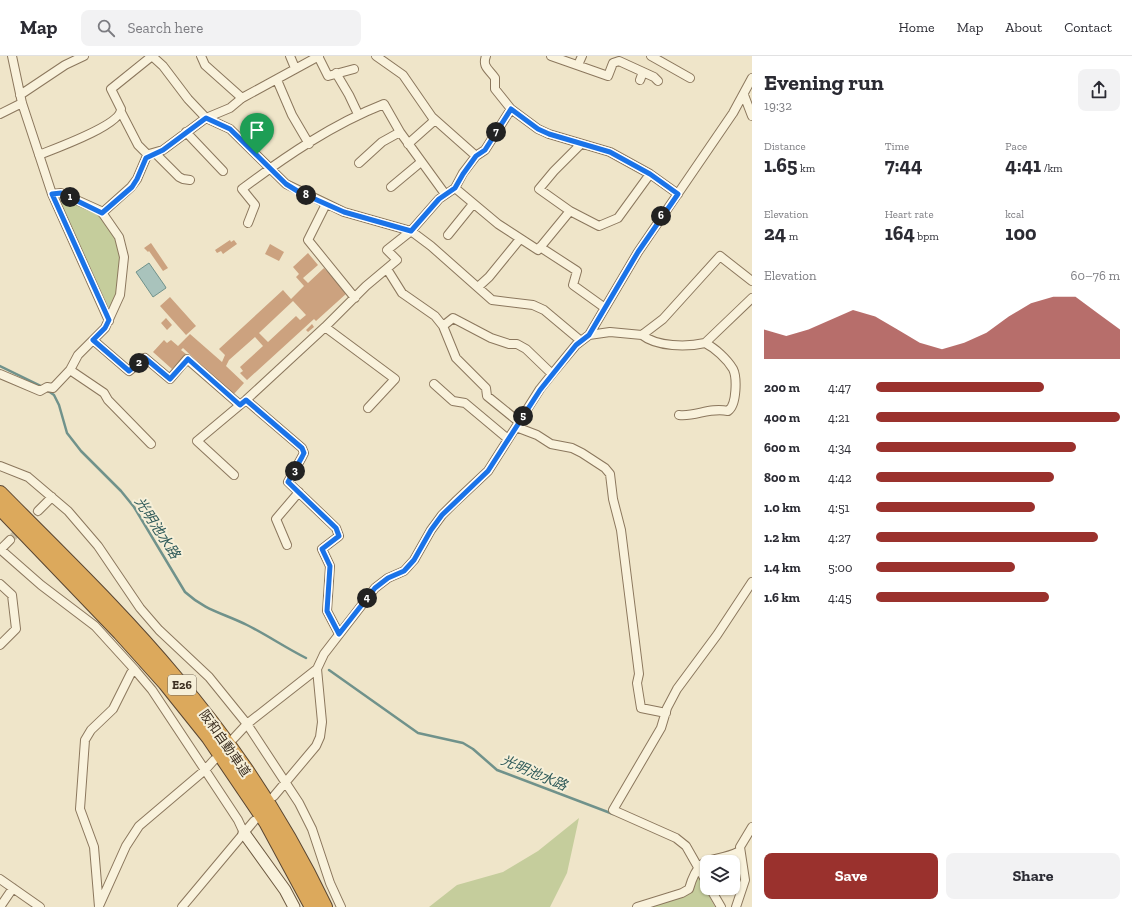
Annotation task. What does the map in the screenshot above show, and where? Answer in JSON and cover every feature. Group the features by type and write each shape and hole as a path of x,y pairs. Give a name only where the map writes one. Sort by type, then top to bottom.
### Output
{"highway":[{"name":"阪和自動車道","path":"0,493 129,626 175,676 220,732 276,817 325,907"},
{"name":"阪和自動車道","path":"0,508 120,633 165,683 209,738 266,822 312,907"}],"street":[{"path":"12,56 21,99 52,194 109,320"},
{"path":"0,114 65,65 84,56"},
{"path":"190,180 179,177 152,154 138,145 111,89 152,56 163,66 188,99 206,118 230,129 286,184 344,212 411,231 431,246 492,300 525,303 544,310 581,341"},
{"path":"201,56 205,65 242,98"},
{"path":"290,56 295,68"},
{"path":"102,213 132,187 152,154 163,150 206,118 230,108 242,98 319,56 328,76 354,69"},
{"path":"376,56 403,75 435,120 476,156"},
{"path":"486,56 484,62 486,68 495,78 495,90 511,109 538,129 581,144 610,152 650,174 678,194"},
{"path":"551,56 578,65 606,80 614,63 619,61 642,76 654,77 658,81"},
{"path":"578,65 582,56"},
{"path":"651,56 671,72 690,78"},
{"path":"336,73 350,95 358,114"},
{"path":"234,738 247,724 317,669 324,654 375,588 388,578 404,571 414,560 431,530 442,515 488,471 552,374 581,341 589,335 638,252 744,95 752,78"},
{"path":"277,80 292,115 309,144"},
{"path":"744,95 752,116"},
{"path":"248,222 255,205 242,189 270,168 358,114 384,104 400,132 444,194"},
{"path":"234,475 197,441 243,402 325,327 366,286 397,260 388,250 411,231 444,194 455,188 476,156 485,150 511,109"},
{"path":"39,155 98,130 121,112"},
{"path":"408,144 435,120"},
{"path":"186,132 223,171"},
{"path":"359,163 382,142 400,132"},
{"path":"581,144 554,171 539,189 570,211 599,226 618,218 650,174"},
{"path":"391,187 421,162"},
{"path":"455,188 498,224 538,250 570,211"},
{"path":"0,374 43,389 53,388 70,370 78,355 105,328 120,295 124,250 119,237 102,213 61,193 52,194"},
{"path":"326,204 308,240 355,298"},
{"path":"448,235 473,204"},
{"path":"478,287 489,277 520,239"},
{"path":"540,247 577,271 573,285 605,308"},
{"path":"642,335 664,319 720,256 752,281"},
{"path":"387,269 402,294 435,316 443,326 459,363 486,388 487,396 517,425 551,444 572,448 582,453 605,468 610,474 613,499 621,530 627,592 639,674 638,683 640,708 666,713"},
{"path":"705,343 752,298"},
{"path":"443,326 453,318 491,338 509,344 517,344 526,349 552,374"},
{"path":"325,327 395,379 368,408"},
{"path":"589,335 610,332 642,335 648,339 668,344 705,343 714,348 733,369 735,400 728,410 710,409 687,416 680,415"},
{"path":"93,340 129,371 145,358 170,379 188,359 302,448 304,453 288,482 336,528 339,536 322,549 330,566 327,611 339,634"},
{"path":"70,370 104,393 108,400 151,444"},
{"path":"434,384 453,401 465,403 508,439"},
{"path":"0,466 28,477 68,511 98,546 140,608 159,630 209,677 247,724 286,781 312,829 330,883 341,907"},
{"path":"287,545 276,519 299,492"},
{"path":"38,511 52,497"},
{"path":"10,540 0,549 41,585 95,626 152,690 238,820 244,833 285,890 294,907"},
{"path":"700,871 686,846 676,838 613,810 658,734 677,689 717,635 752,582"},
{"path":"0,584 12,595 16,629 0,645"},
{"path":"274,796 316,746 320,737 322,722 317,669"},
{"path":"99,906 94,847 80,809 85,740 91,730 113,708 131,673 135,670"},
{"path":"99,906 126,846 139,826 205,770 214,760"},
{"path":"182,907 254,821"},
{"path":"736,907 745,880 740,847 752,826"},
{"path":"637,907 682,893 689,889 693,875 698,867 711,859 728,858 740,851"},
{"path":"0,879 39,907"},
{"path":"0,907 13,888"},
{"path":"714,895 721,907"}],"green space":[{"path":"64,198 98,214 118,242 121,252 116,293 111,308 108,307 60,201"},
{"path":"579,818 567,873 550,907 429,907 457,885 503,872 538,851"},
{"path":"698,876 700,880 700,895 708,895 715,907 645,907 681,895"}],"water":[{"path":"149,263 166,288 153,297 136,272"}],"building":[{"path":"230,240 231,242 234,240 237,244 223,254 221,251 217,253 215,250"},
{"path":"151,243 168,268 163,271 149,251 148,252 144,248"},
{"path":"270,244 284,252 279,261 265,254"},
{"path":"308,253 318,265 303,278 308,283 324,268 347,293 316,321 314,319 247,380 240,373 243,371 240,367 263,346 255,337 229,360 226,366 244,383 233,395 183,348 181,350 186,354 172,369 153,352 164,340 167,343 171,340 178,346 190,334 222,362 225,355 219,349 283,290 291,299 304,286 296,277 299,274 293,267","holes":["293,301 306,315 300,320 296,316 268,342 259,333"]},
{"path":"170,297 196,326 186,335 160,306"},
{"path":"166,318 172,325 167,330 161,323"},
{"path":"312,324 314,327 308,332 306,330"}],"waterway":[{"name":"光明池水路","path":"0,366 43,387"},
{"name":"光明池水路","path":"47,390 54,395 59,405 67,433 81,451 121,491 134,507 185,592 208,608 247,625 306,658"},
{"name":"光明池水路","path":"329,670 418,733 463,743 473,749 497,770 613,814"}],"tunnel":[{"path":"10,540 38,511"}],"route":[{"path":"511,109 522,119 549,134 610,152 650,174 678,194 664,211 638,252 589,335 576,345 540,390 488,471 442,515 431,530 414,560 404,571 388,578 375,588 339,634 327,611 329,603 330,566 322,549 339,536 336,528 288,482 304,453 302,448 246,400 240,405 188,359 170,379 145,358 129,371 93,340 105,328 109,320 52,194 61,193 101,211 102,213 132,187 149,154 163,150 206,118 230,129 257,154 286,184 299,192 344,212 411,231 444,194 455,188 476,156 485,150 511,109"}]}
